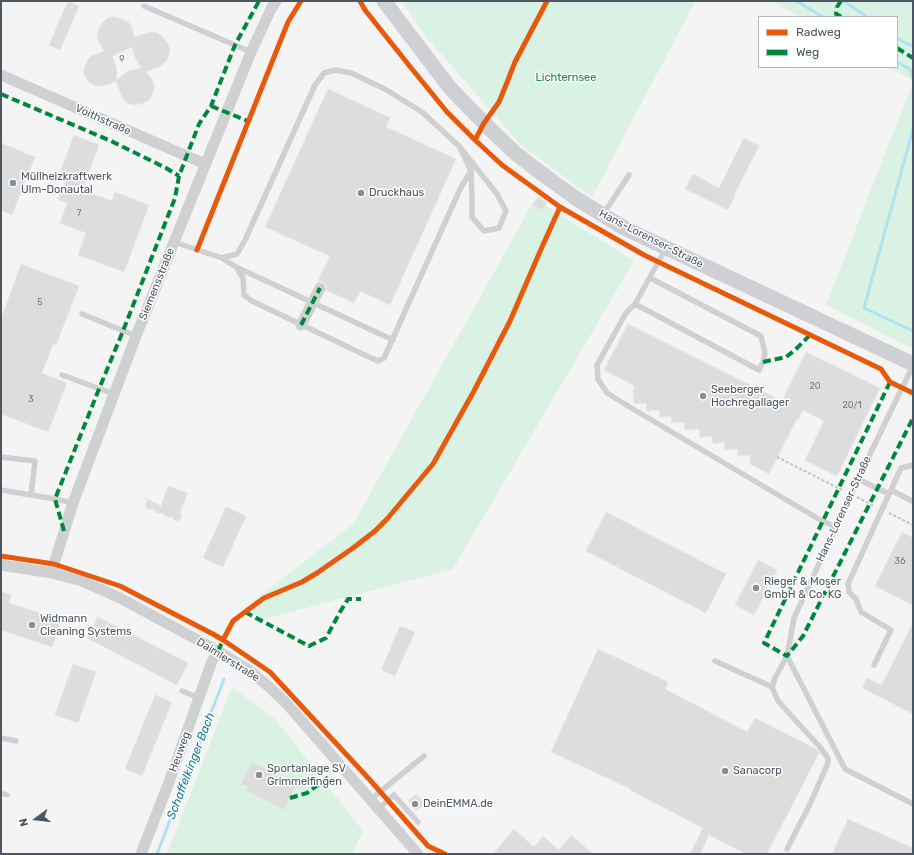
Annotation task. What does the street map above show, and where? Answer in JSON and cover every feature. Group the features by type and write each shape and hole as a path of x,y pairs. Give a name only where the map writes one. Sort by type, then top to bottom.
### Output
{"street":[{"name":"Siemensstraße","path":"52,573 73,503 136,336 251,52 276,1"},
{"name":"Hans-Lorenser-Straße","path":"384,1 450,88 484,123 516,153 577,199 624,228 913,365"},
{"name":"Voithstraße","path":"1,75 205,164"},
{"path":"301,325 320,288"},
{"name":"Daimlerstraße","path":"1,565 52,573 82,581 120,598 218,651 250,671 286,703 418,854"},
{"name":"Heuweg","path":"141,854 169,782 212,661 218,651"}],"lane":[{"path":"144,6 251,52"},
{"path":"222,258 237,254 245,240 315,85 324,73 335,70 351,74 384,89 422,112 459,146 497,194 506,211 499,228 484,232 472,217 471,171 459,146"},
{"path":"236,266 243,278 244,295 252,301 378,361 384,358 393,340 461,187 471,171"},
{"path":"603,215 630,175"},
{"path":"174,242 222,258 393,340"},
{"path":"666,248 635,304 626,312 597,365 598,379 607,393 815,517 836,527"},
{"path":"635,304 759,370 764,362 765,353 761,336 650,278"},
{"path":"82,314 136,336"},
{"name":"Hans-Lorenser-Straße","path":"772,687 775,678 787,656 794,618 858,479 913,365"},
{"path":"62,375 114,394"},
{"path":"1,457 35,461 31,495"},
{"path":"874,665 891,630 861,612 856,599 849,592 848,584 901,468 913,465"},
{"path":"858,479 912,501"},
{"path":"1,490 73,503"},
{"path":"787,656 845,770 913,804"},
{"path":"715,660 772,687 778,701 828,758 828,763 810,804 787,850"},
{"path":"182,691 199,698"},
{"path":"1,738 16,741"},
{"path":"370,800 424,756"},
{"path":"378,809 394,795 418,822"}],"green space":[{"name":"Lichternsee","path":"401,1 700,1 695,2 592,197 521,145 427,38"},
{"path":"772,1 913,1 913,81 891,68 898,68 898,16 798,16"},
{"path":"913,82 913,349 826,305"},
{"path":"535,199 634,261 453,569 264,619 244,608 353,524"},
{"name":"Sportanlage SV Grimmelfingen","path":"232,687 276,720 363,831 352,854 167,854"}],"building":[{"path":"68,1 79,6 60,50 49,45"},
{"path":"116,17 125,20 132,28 134,37 153,32 158,33 168,44 170,49 168,59 160,66 146,72 152,79 154,90 149,100 144,103 134,105 124,100 116,81 104,86 94,85 89,82 84,74 84,69 88,59 104,51 97,37 102,23 106,19","holes":["132,47 141,68 128,71 117,80 116,66 112,56"]},
{"name":"Druckhaus","path":"328,89 390,118 386,127 456,159 390,305 360,291 354,303 326,290 326,284 318,281 330,256 265,227"},
{"path":"74,135 99,145 82,190 112,201 115,192 149,205 124,272 78,255 86,233 60,223 67,203 58,199 67,178 59,175"},
{"path":"744,138 759,146 728,210 685,189 693,174 719,188"},
{"name":"Müllheizkraftwerk Ulm-Donautal","path":"1,143 35,157 12,215 1,210"},
{"path":"538,197 547,203 542,210 533,205"},
{"path":"21,264 79,286 56,345 53,344 42,373 67,383 48,432 1,414 1,319"},
{"name":"Seeberger Hochregallager","path":"628,324 782,401 806,352 880,388 837,476 805,460 824,421 803,410 769,474 750,464 750,455 738,456 737,449 725,450 724,442 713,444 712,436 700,437 699,429 685,430 684,422 672,423 671,416 660,417 659,410 647,411 646,403 634,404 633,391 635,386 604,370"},
{"path":"168,486 188,493 180,513 182,516 178,521 174,520 172,517 166,517 163,513 156,513 153,509 148,509 145,506 148,501 145,498 161,506"},
{"path":"226,507 246,516 223,567 203,558"},
{"path":"606,512 726,574 706,613 586,551"},
{"path":"902,532 913,538 913,605 875,586"},
{"name":"Rieger & Moser GmbH & Co. KG","path":"758,560 777,570 754,615 735,605"},
{"name":"Widmann Cleaning Systems","path":"1,592 11,594 9,603 61,620 52,647 1,630"},
{"path":"98,617 188,663 177,685 87,638"},
{"path":"913,623 913,714 862,688 867,678 882,685"},
{"path":"400,626 415,632 395,676 381,670"},
{"name":"Sanacorp","path":"598,649 668,682 665,689 747,732 755,718 816,749 819,753 767,854 746,854 709,835 700,854 690,854 703,828 630,790 631,789 551,752"},
{"path":"73,664 96,672 78,723 55,715"},
{"path":"155,695 172,702 142,776 125,769"},
{"path":"252,762 296,785 284,810 246,790 248,787 241,784"},
{"path":"416,794 425,804 416,811 408,801"},
{"path":"848,819 913,848 913,854 832,854"},
{"path":"514,829 534,847 543,836 559,850 571,835 593,854 493,854"}],"waterway":[{"path":"796,1 821,16"},
{"path":"844,1 866,16"},
{"path":"898,39 913,46"},
{"path":"898,63 910,69 913,78"},
{"path":"913,129 864,308 913,331"},
{"name":"Schaffelkinger Bach","path":"157,854 224,679"}],"marked path":[{"path":"64,531 55,499 175,198 179,176 199,124 211,106 235,45 259,1"},
{"path":"840,16 836,14 837,7 841,1"},
{"path":"898,49 913,58"},
{"path":"1,94 111,141 179,176"},
{"path":"211,106 248,121"},
{"path":"301,325 320,288"},
{"path":"763,362 786,357 810,335"},
{"path":"890,382 764,643 787,656 803,636 913,418"},
{"path":"245,612 309,646 326,638 348,599 361,599"},
{"path":"218,651 224,638"},
{"path":"290,798 307,793 331,775"}],"cycle path":[{"path":"197,250 288,22 301,1"},
{"path":"360,1 365,10 447,112 475,140"},
{"path":"547,1 515,62 499,102 484,123 475,140 502,165 560,207 644,255 881,369 890,382 913,393"},
{"path":"223,640 233,621 264,598 302,582 317,573 375,531 387,519 433,464 474,391 510,321 560,207"},
{"path":"1,556 54,564 120,586 223,640 270,672 370,780 428,846 445,854"}],"place":[{"name":"Müllheizkraftwerk Ulm-Donautal","path":"13,183"},
{"name":"Druckhaus","path":"361,193"},
{"name":"Seeberger Hochregallager","path":"703,396"},
{"name":"Rieger & Moser GmbH & Co. KG","path":"756,588"},
{"name":"Widmann Cleaning Systems","path":"32,625"},
{"name":"Sanacorp","path":"725,771"},
{"name":"Sportanlage SV Grimmelfingen","path":"259,775"},
{"name":"DeinEMMA.de","path":"415,804"}]}
